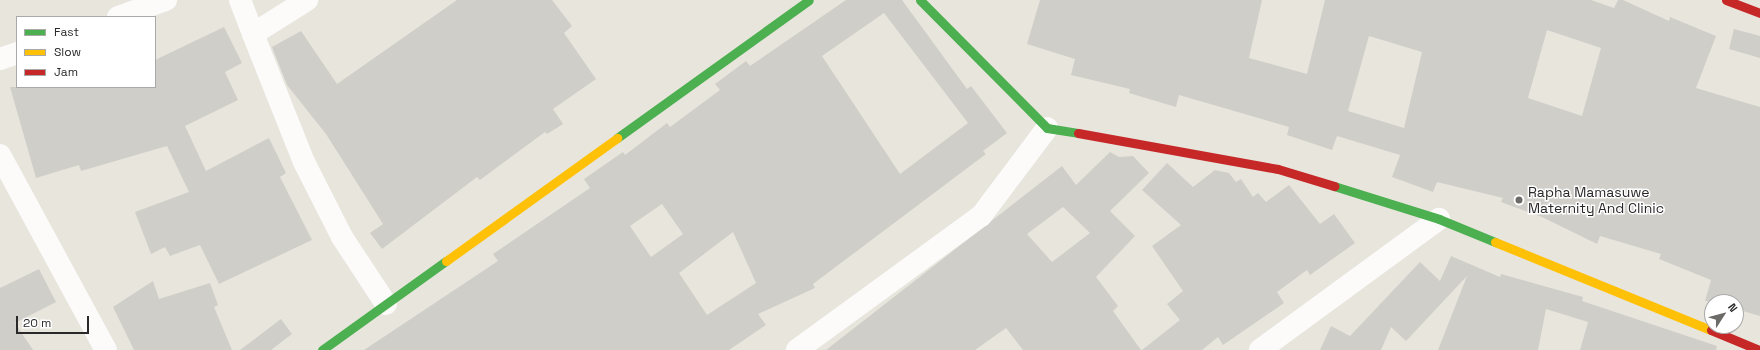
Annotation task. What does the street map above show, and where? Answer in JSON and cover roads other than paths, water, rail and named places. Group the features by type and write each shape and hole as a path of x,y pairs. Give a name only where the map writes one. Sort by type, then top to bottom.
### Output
{"street":[{"path":"121,16 166,0"},
{"path":"240,0 304,162 342,236 386,304"},
{"path":"253,34 307,0"},
{"path":"920,0 1047,128 1278,169 1439,219 1760,350"},
{"path":"1726,0 1760,13"},
{"path":"322,350 807,1"},
{"path":"0,59 16,53"},
{"path":"797,350 981,216 1047,128"},
{"path":"0,156 106,350"},
{"path":"1260,350 1439,219"}],"place":[{"name":"Rapha Mamasuwe Maternity And Clinic","path":"1519,200"}]}
